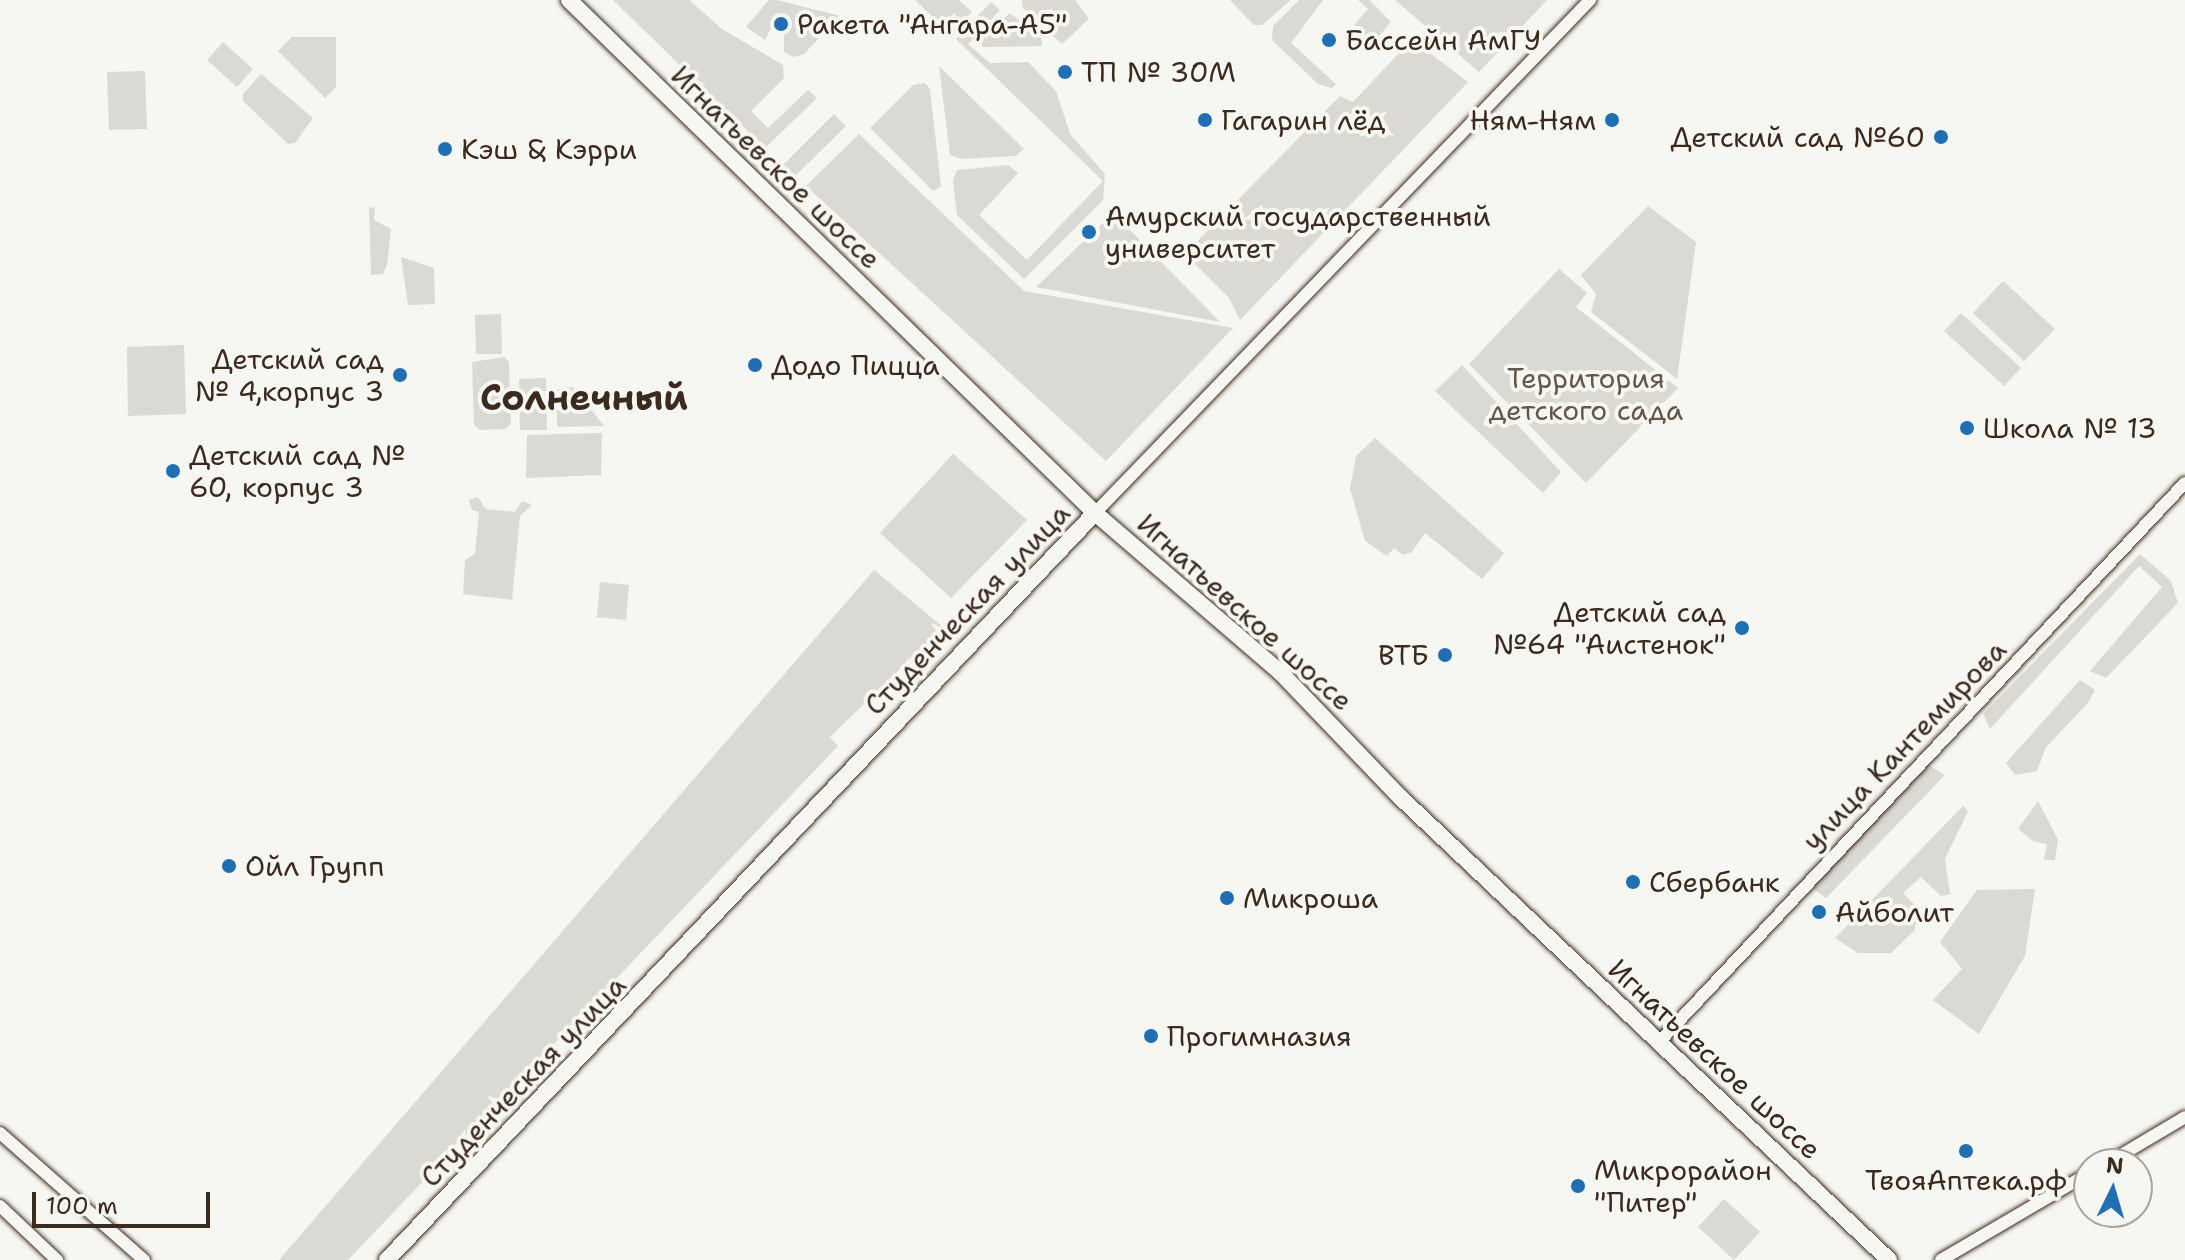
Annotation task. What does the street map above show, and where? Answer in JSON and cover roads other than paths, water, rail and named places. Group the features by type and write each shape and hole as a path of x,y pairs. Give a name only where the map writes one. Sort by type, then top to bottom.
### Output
{"main road":[{"name":"Игнатьевское шоссе","path":"569,0 1095,513 1281,673 1401,798 1889,1260"},
{"name":"Студенческая улица","path":"387,1260 1095,513"}],"street":[{"name":"Студенческая улица","path":"1095,513 1590,0"},
{"name":"улица Кантемирова","path":"1660,1041 2185,483"},
{"path":"2133,1148 2185,1117"},
{"path":"0,1133 144,1260"},
{"path":"1941,1260 2073,1182"},
{"path":"0,1206 57,1260"}],"place":[{"name":"Ракета \"Ангара-А5\"","path":"781,24"},
{"name":"Бассейн АмГУ","path":"1329,40"},
{"name":"ТП № 30М","path":"1065,72"},
{"name":"Гагарин лёд","path":"1205,120"},
{"name":"Ням-Ням","path":"1612,120"},
{"name":"Детский сад №60","path":"1941,137"},
{"name":"Кэш & Кэрри","path":"445,149"},
{"name":"Амурский государственный университет","path":"1089,232"},
{"name":"Додо Пицца","path":"755,365"},
{"name":"Детский сад № 4,корпус 3","path":"400,375"},
{"name":"Школа № 13","path":"1967,428"},
{"name":"Детский сад № 60, корпус 3","path":"173,471"},
{"name":"Детский сад №64 \"Аистенок\"","path":"1742,628"},
{"name":"ВТБ","path":"1445,655"},
{"name":"Ойл Групп","path":"229,866"},
{"name":"Сбербанк","path":"1633,882"},
{"name":"Микроша","path":"1227,898"},
{"name":"Айболит","path":"1819,912"},
{"name":"Прогимназия","path":"1151,1036"},
{"name":"ТвояАптека.рф","path":"1966,1151"},
{"name":"Микрорайон \"Питер\"","path":"1578,1186"}],"district":[{"name":"Солнечный","path":"584,398"}],"park label":[{"name":"Территория детского сада","path":"1586,394"}]}
